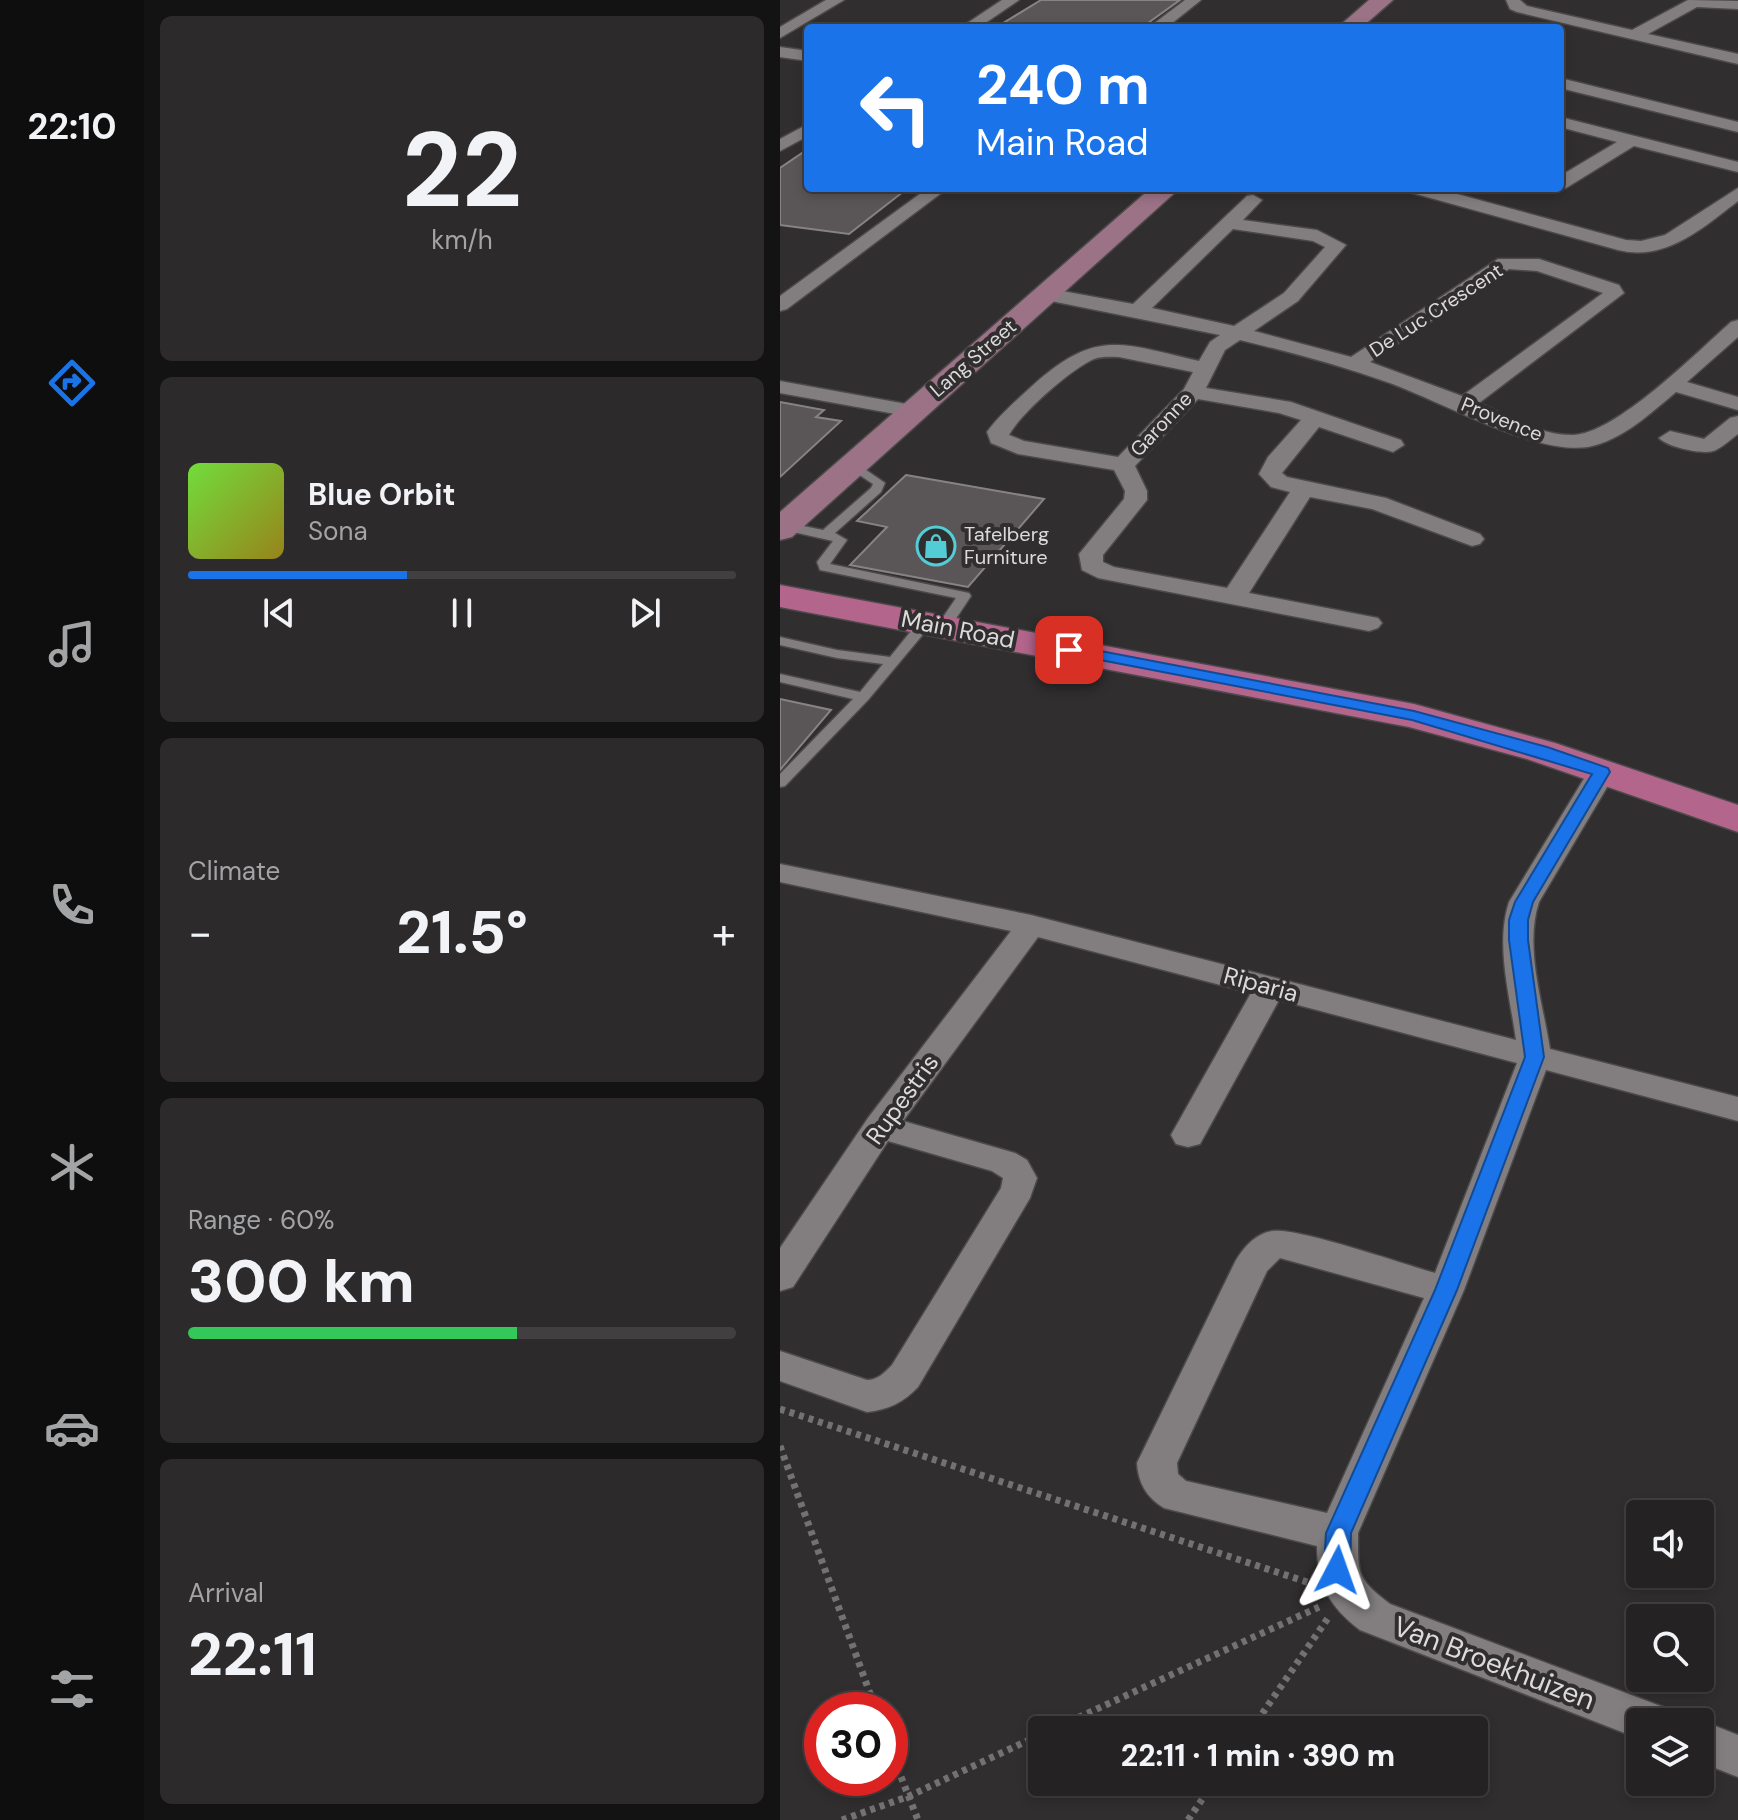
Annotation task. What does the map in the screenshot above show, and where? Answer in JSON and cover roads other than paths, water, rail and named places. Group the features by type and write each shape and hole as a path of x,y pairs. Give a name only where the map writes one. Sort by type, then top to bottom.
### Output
{"main road":[{"name":"Main Road","path":"780,596 1414,716 1541,751 1738,819"}],"street":[{"path":"780,33 837,0"},
{"path":"974,24 1012,0"},
{"path":"1161,24 1194,0"},
{"path":"1353,24 1382,0"},
{"path":"1513,0 1515,6 1522,9 1738,59"},
{"path":"1634,35 1695,2 1738,5"},
{"path":"793,6 818,11"},
{"path":"780,52 804,55"},
{"path":"1564,84 1738,127"},
{"path":"1564,123 1738,167"},
{"path":"780,146 804,131"},
{"path":"1564,182 1632,140"},
{"path":"780,305 934,192"},
{"name":"Lang Street","path":"782,528 1162,192"},
{"path":"1430,192 1625,246 1656,247 1665,244 1738,193"},
{"path":"1511,214 1543,195"},
{"path":"1138,310 1253,200"},
{"name":"Garonne","path":"1229,223 1327,238 1337,245 1291,297 1217,346 1193,392 1123,465 1136,491 1135,500 1091,554 1091,565 1107,573 1369,623"},
{"name":"De Luc Crescent","path":"1354,364 1505,263 1539,265 1597,281 1612,289 1614,293 1610,297 1464,404"},
{"path":"1046,294 1236,332"},
{"name":"Provence","path":"1236,332 1354,364 1464,404 1538,436 1580,441 1616,429 1738,326"},
{"path":"1123,465 1006,444 999,438 998,432 1075,360 1095,351 1119,352 1206,369"},
{"path":"1670,384 1738,404"},
{"path":"780,387 912,411"},
{"path":"1193,392 1283,407 1393,445"},
{"path":"1316,417 1276,462 1270,474 1279,482 1378,503 1472,539"},
{"path":"1670,438 1708,446 1738,423"},
{"path":"1234,596 1304,489"},
{"path":"1446,1290 1285,1244 1271,1245 1253,1262 1157,1463 1157,1477 1164,1489 1178,1496 1338,1533 1446,1290 1535,1057 1518,920 1524,902 1602,772"},
{"name":"Riparia","path":"780,873 1031,925 1738,1109"},
{"name":"Rupestris","path":"780,1277 880,1127 1031,925"},
{"path":"1188,1135 1270,987"},
{"path":"780,1366 867,1396 881,1396 894,1389 905,1376 1018,1189 1020,1178 1015,1169 1003,1162 880,1127"},
{"name":"Van Broekhuizen","path":"1338,1533 1337,1570 1345,1594 1375,1617 1626,1714"},
{"path":"1714,1747 1738,1756"}],"lane":[{"path":"826,534 880,486 853,465"},
{"path":"780,783 863,697 892,661 965,597 825,567 823,562 841,540 826,534 782,528"},
{"path":"780,641 837,654 892,661"},
{"path":"780,678 863,697"}],"place":[{"name":"Tafelberg Furniture","path":"936,546"}]}
